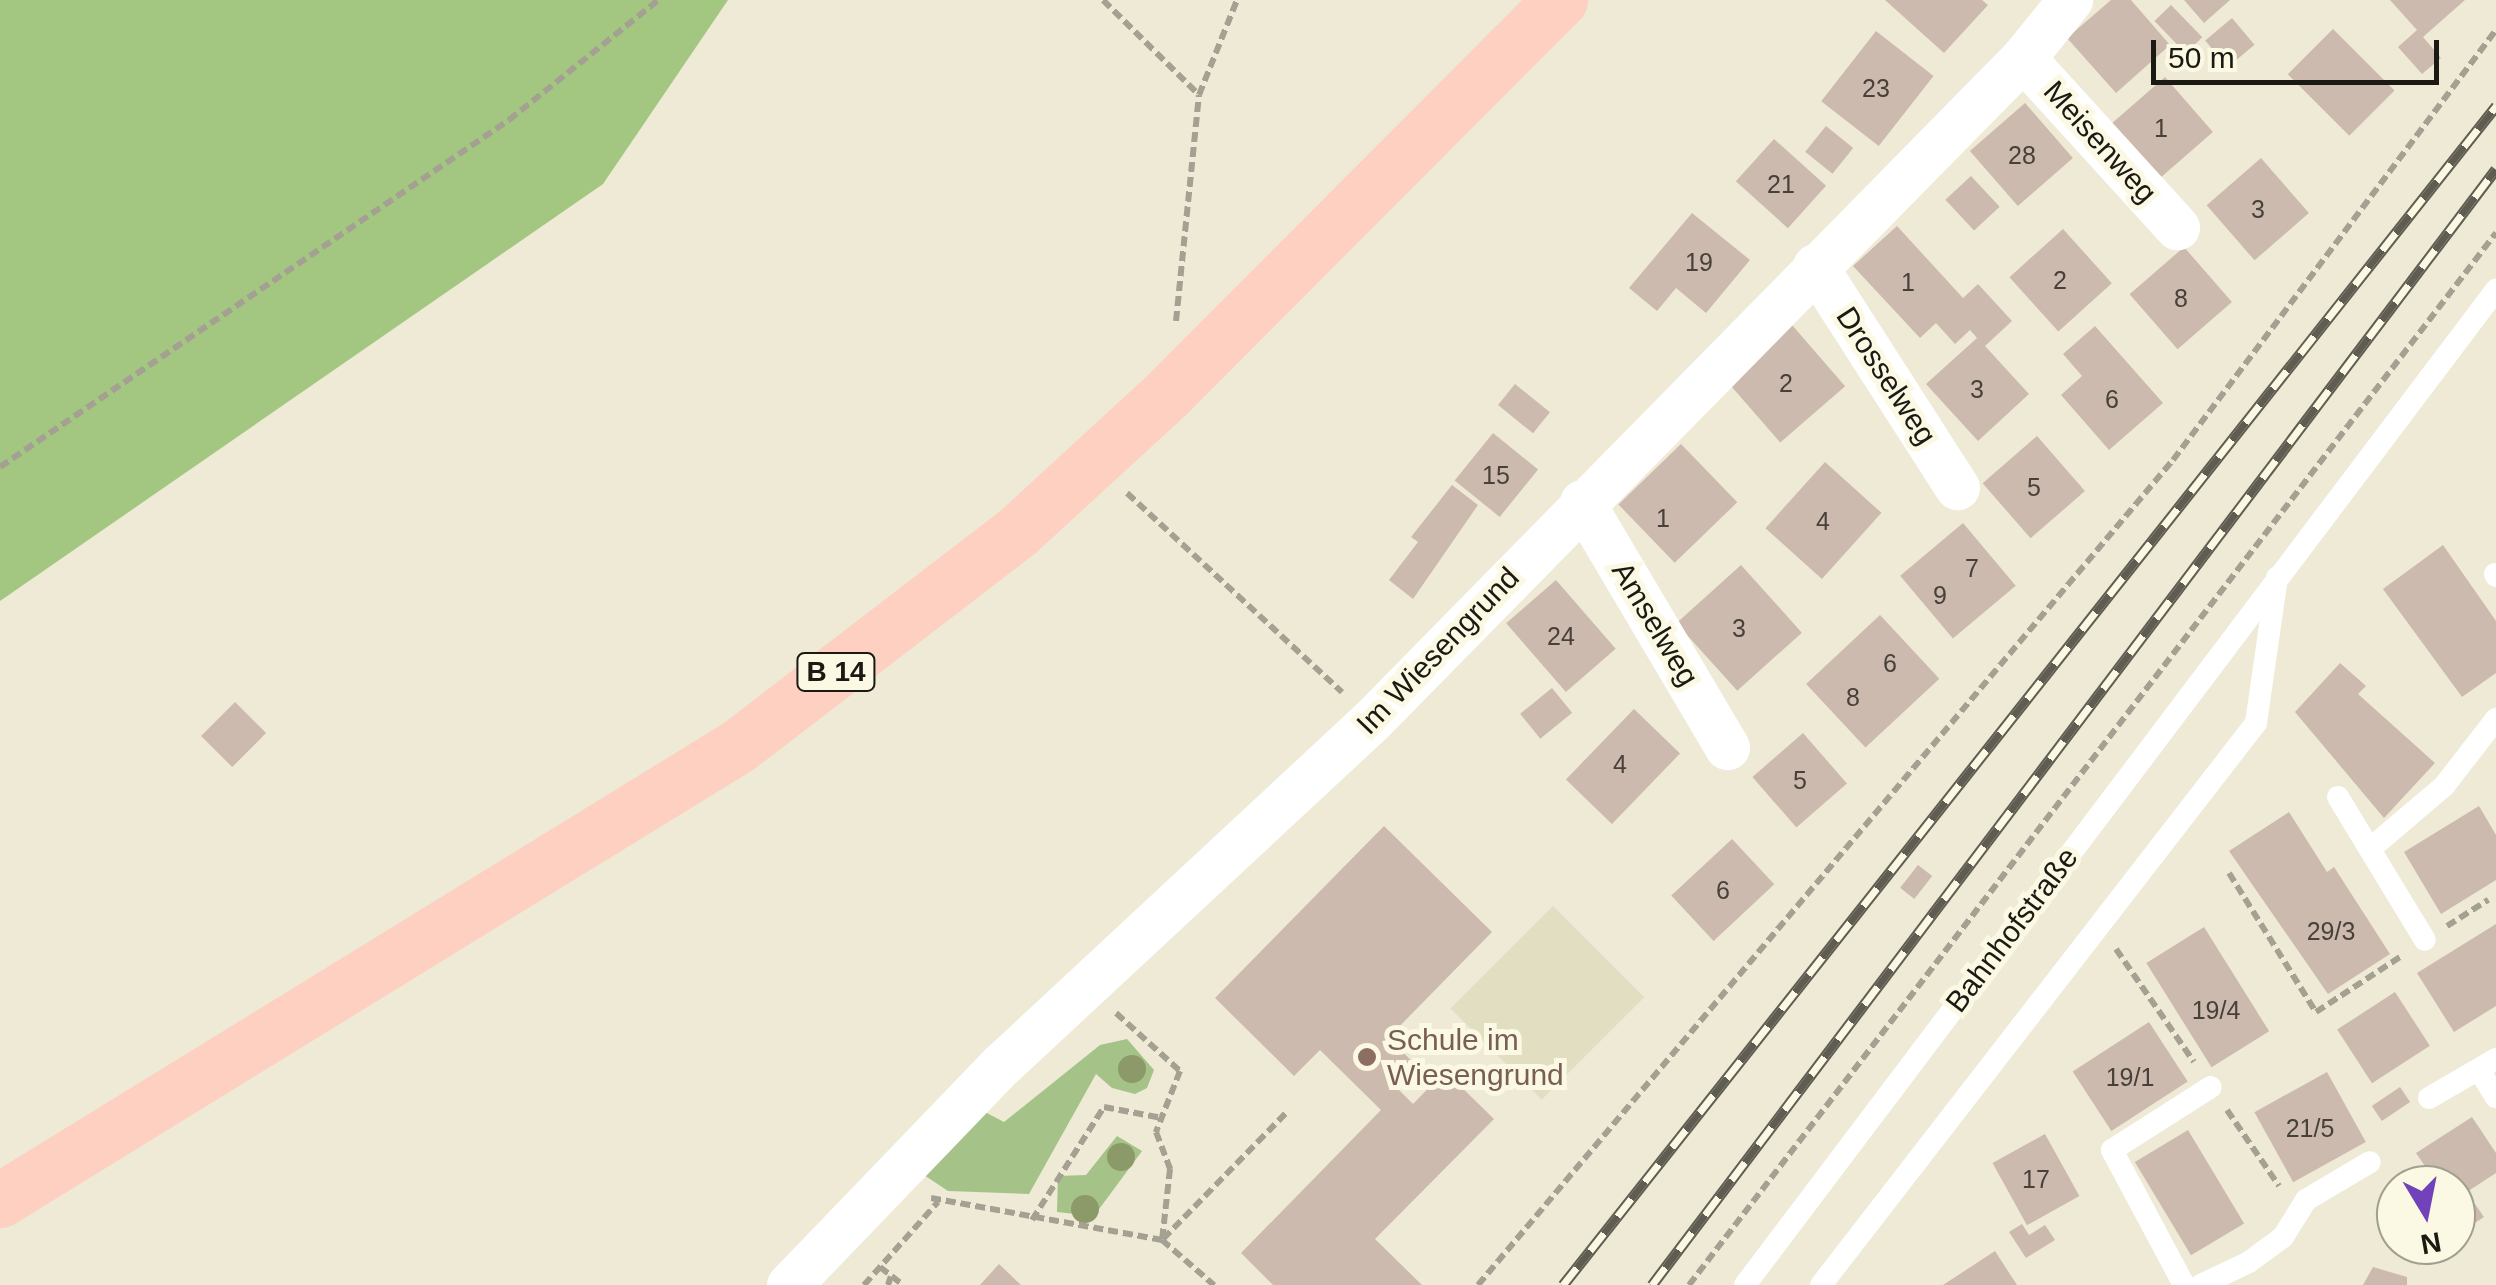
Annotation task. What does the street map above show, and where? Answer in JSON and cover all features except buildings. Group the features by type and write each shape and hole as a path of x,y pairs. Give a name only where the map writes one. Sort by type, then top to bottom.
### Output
{"main road":[{"name":"B 14","path":"0,1200 738,746 1017,532 1168,392 1560,0"}],"street":[{"name":"Im Wiesengrund","path":"789,1285 894,1175 1082,992 1372,720 1582,502 2023,58 2070,0"},
{"name":"Meisenweg","path":"2023,58 2177,227"},
{"name":"Drosselweg","path":"1815,266 1957,487"},
{"name":"Amselweg","path":"1582,502 1728,746"}],"lane":[{"name":"Bahnhofstraße","path":"1745,1285 2496,290"},
{"name":"Bahnhofstraße","path":"1822,1285 2256,722 2278,575"},
{"path":"2371,848 2444,786 2482,728 2496,720"},
{"path":"2338,797 2425,940"},
{"path":"2430,1098 2487,1064 2496,1097"},
{"path":"2184,1285 2112,1150 2211,1087"},
{"path":"2201,1285 2249,1262 2283,1237 2306,1200 2370,1162"}],"path":[{"path":"0,467 509,120 658,0"},
{"path":"1103,0 1199,95"},
{"path":"1168,392 1199,95 1237,0"},
{"path":"1478,1285 2173,460 2496,30"},
{"path":"1688,1285 2496,233"},
{"path":"1123,490 1372,720"},
{"path":"2229,873 2316,1012 2488,900"},
{"path":"1082,992 1135,1025 1180,1071 1156,1132 1170,1169 1162,1240"},
{"path":"1032,1220 1104,1108 1162,1118"},
{"path":"1162,1240 1288,1110"},
{"path":"894,1175 938,1202 1162,1240 1214,1285"},
{"path":"864,1285 938,1202"},
{"path":"880,1266 903,1285"},
{"path":"888,1285 891,1276"}],"shaded area":[{"path":"1553,906 1644,997 1542,1100 1450,1009"}],"green space":[{"path":"0,0 728,0 603,184 0,601"},
{"path":"1127,1039 1154,1070 1147,1088 1135,1094 1112,1088 1096,1074 1029,1194 948,1191 921,1173 981,1110 1004,1122 1100,1045"},
{"path":"1117,1136 1142,1151 1094,1216 1057,1212 1058,1176 1086,1175"}],"railway":[{"path":"1563,1285 2496,106"},
{"path":"1652,1285 2496,169"}],"place":[{"name":"Schule im Wiesengrund","path":"1367,1057"}]}
